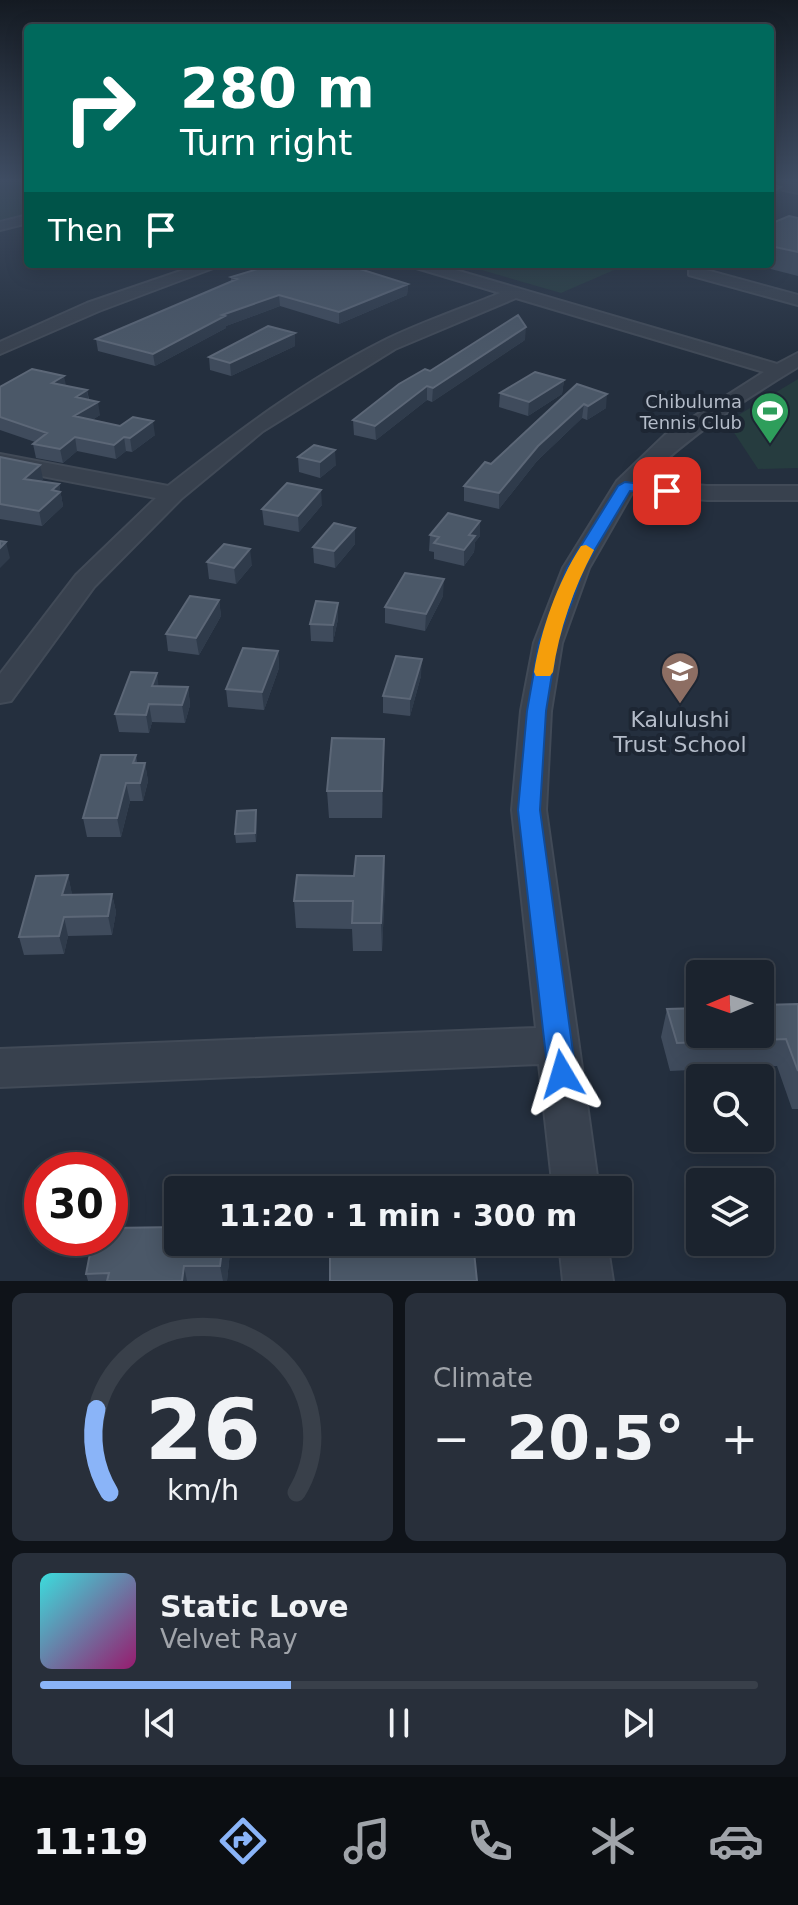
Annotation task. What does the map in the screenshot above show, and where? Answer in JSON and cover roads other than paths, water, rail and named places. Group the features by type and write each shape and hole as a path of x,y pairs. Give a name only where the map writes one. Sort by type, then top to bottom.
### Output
{"street":[{"path":"0,349 93,307 205,268"},
{"path":"432,268 788,365"},
{"path":"695,272 798,300"},
{"path":"0,694 85,581 173,494 256,427 389,345 517,292"},
{"path":"574,1176 529,810 536,711 548,643 576,568 625,486 673,440 722,405 788,365"},
{"path":"0,461 173,494"},
{"path":"625,486 707,493 798,493"},
{"path":"0,1068 558,1045"},
{"path":"585,1256 588,1281"}],"place":[{"name":"Chibuluma Tennis Club","path":"770,445"},
{"name":"Kalulushi Trust School","path":"680,705"}]}
